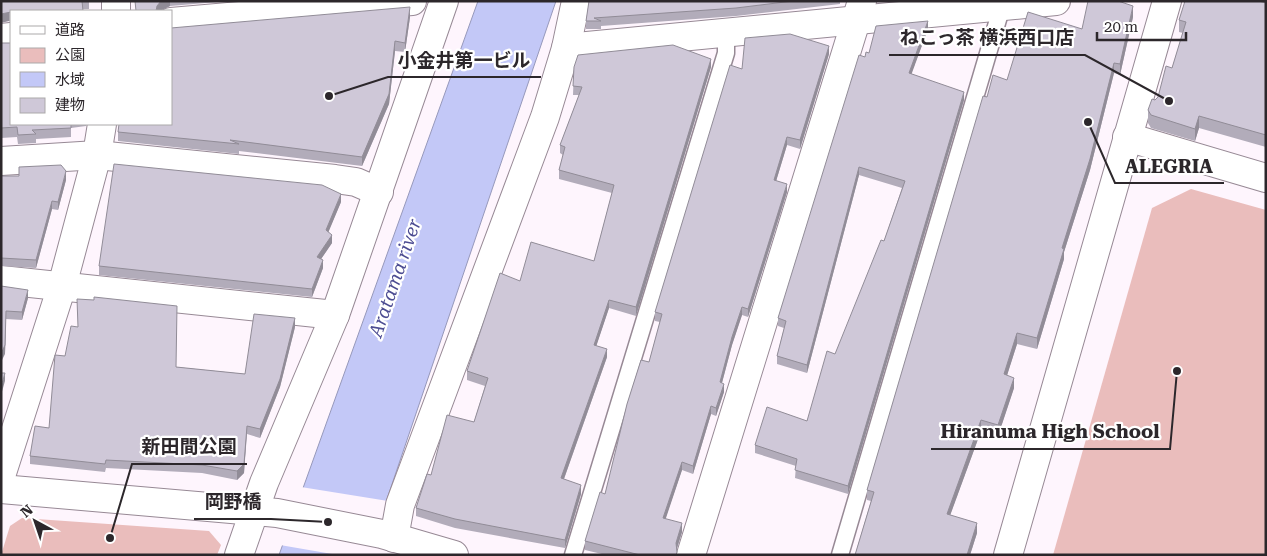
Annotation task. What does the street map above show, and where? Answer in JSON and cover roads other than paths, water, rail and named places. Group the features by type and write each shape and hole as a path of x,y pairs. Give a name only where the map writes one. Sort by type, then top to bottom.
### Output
{"street":[{"path":"172,22 412,1"},
{"path":"388,542 400,505 545,118 566,48 576,1"},
{"path":"566,48 726,32 860,11 1002,6 1056,1"},
{"path":"1008,555 1167,1"},
{"path":"239,555 265,512 379,192 440,2"},
{"path":"691,555 860,11"},
{"path":"1,476 62,286 97,155 102,125"},
{"path":"1127,137 1266,178"},
{"path":"1,161 97,155 356,182 379,192"},
{"path":"1,280 335,315"},
{"path":"1,490 265,512 388,542 454,555"}],"lane":[{"path":"840,555 1002,6"},
{"path":"573,555 726,53 726,32"}],"water":[{"name":"Aratama river","path":"478,1 556,1 368,555 279,555"}],"place":[{"name":"小金井第一ビル","path":"329,96"},
{"name":"ねこっ茶 横浜西口店","path":"1169,101"},
{"name":"ALEGRIA","path":"1088,122"},
{"name":"Hiranuma High School","path":"1177,371"},
{"name":"岡野橋","path":"328,522"},
{"name":"新田間公園","path":"110,538"}]}
